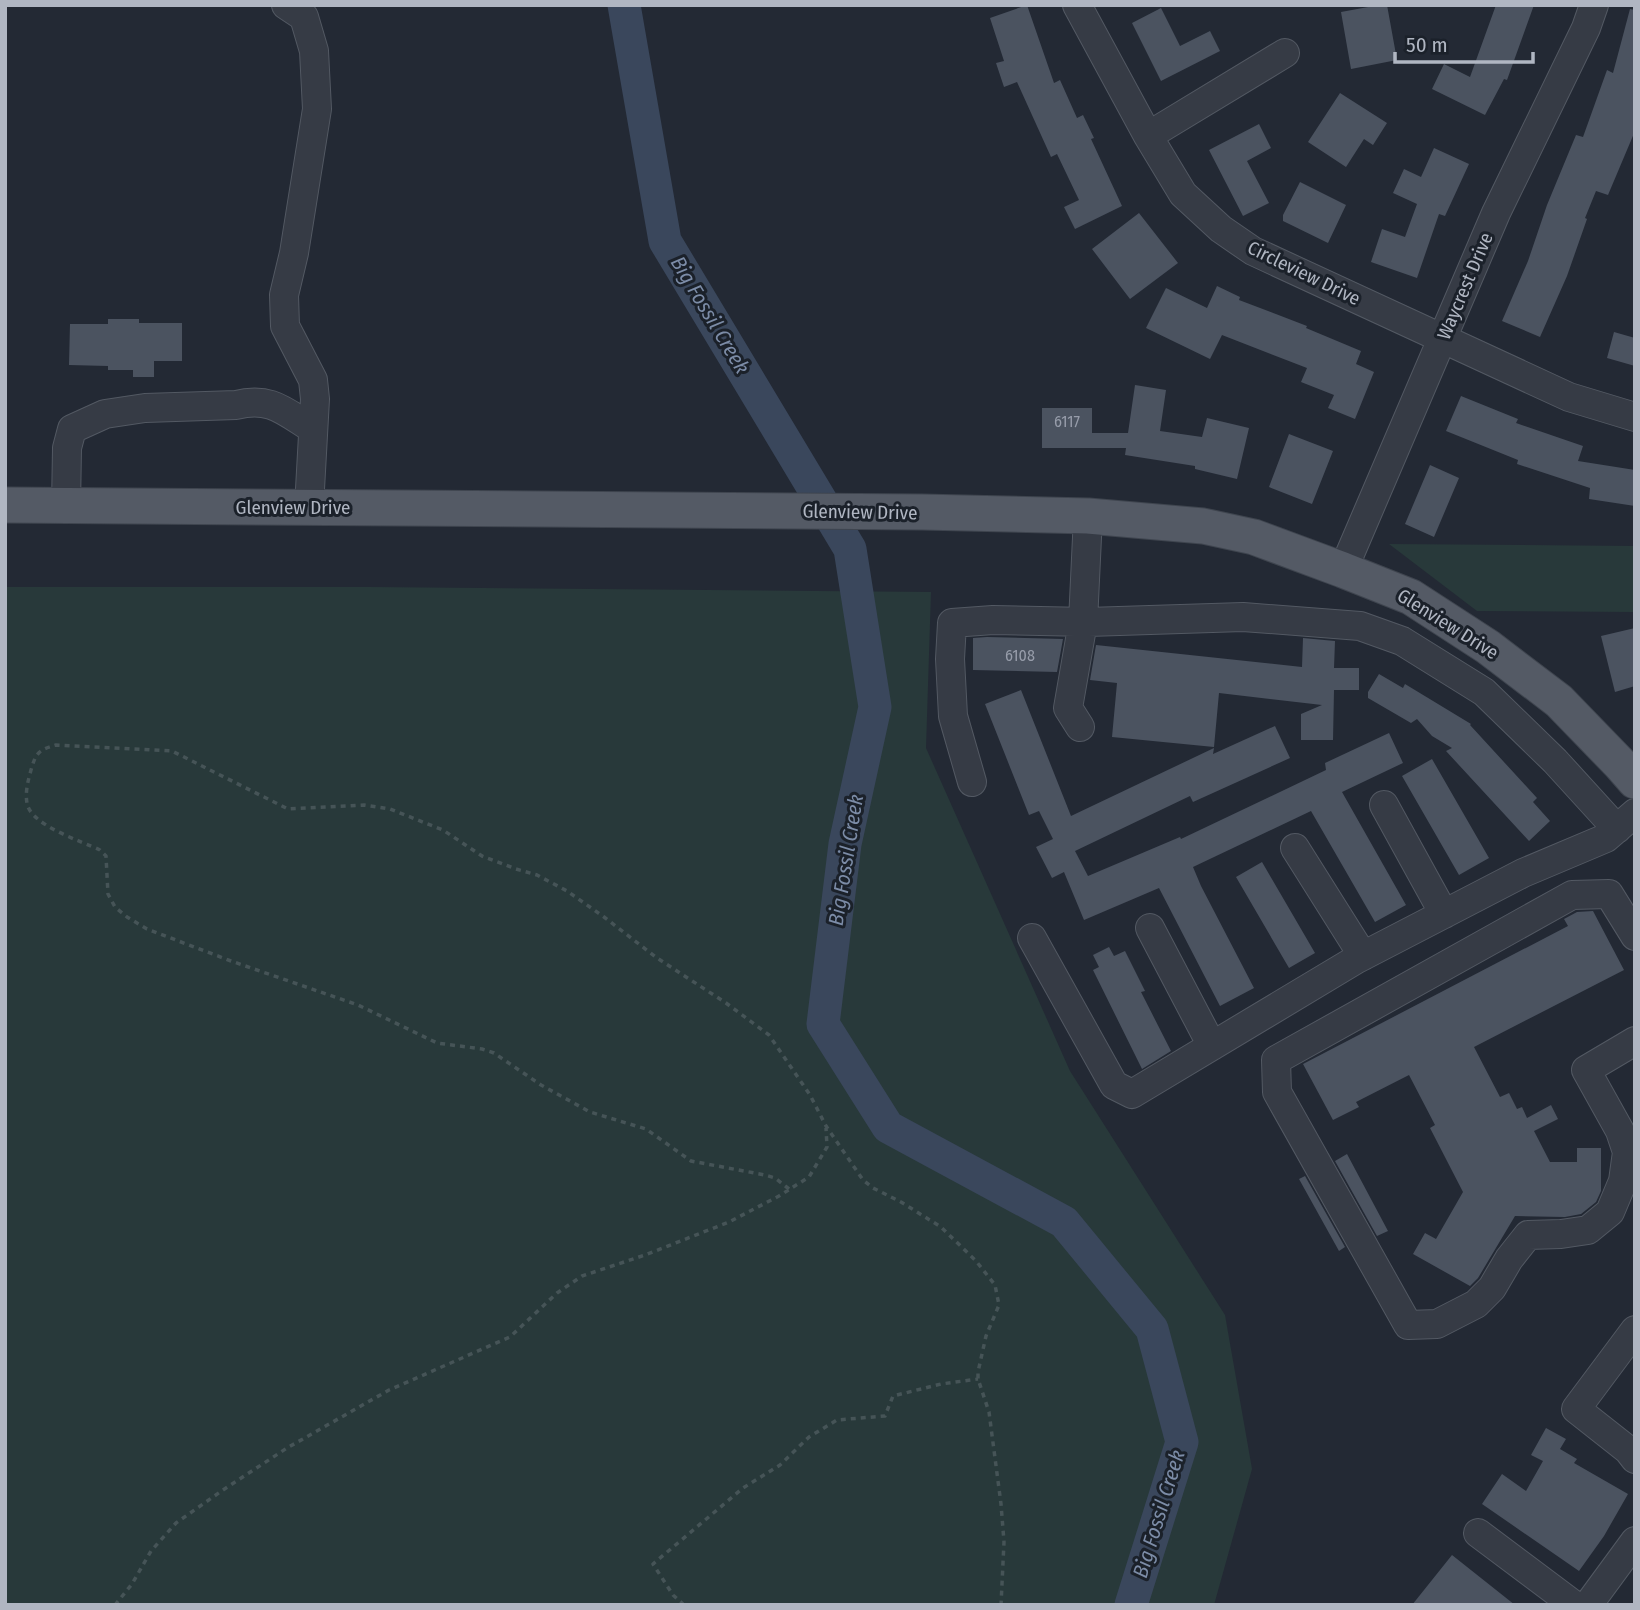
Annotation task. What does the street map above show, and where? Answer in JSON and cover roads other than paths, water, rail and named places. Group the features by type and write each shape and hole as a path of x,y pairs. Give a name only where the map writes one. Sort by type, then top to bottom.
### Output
{"main road":[{"name":"Glenview Drive","path":"5,505 922,512 1088,516 1203,526 1254,537 1410,597 1498,654 1559,701 1630,768"}],"street":[{"path":"286,5 304,16 314,51 317,109 294,253 284,295 285,326 313,380 315,399 309,507"},
{"name":"Circleview Drive","path":"1077,5 1183,194 1221,229 1254,251 1569,397 1635,417"},
{"name":"Waycrest Drive","path":"1343,570 1496,213 1586,28 1594,5"},
{"path":"1149,136 1285,52"},
{"path":"66,506 67,448 72,429 105,414 145,408 236,405 250,401 272,404 313,429"},
{"path":"1080,727 1068,708 1083,622 1088,516"},
{"path":"1374,631 1391,588"},
{"path":"972,782 953,716 950,659 952,622 1083,622 1243,617 1360,626 1402,641 1484,692 1555,761 1626,821 1606,838 1523,873 1363,956 1132,1094 1114,1085 1032,938"},
{"path":"1384,804 1444,914"},
{"path":"1295,848 1363,956"},
{"path":"1635,936 1609,894 1572,895 1276,1059 1277,1092 1408,1325 1437,1324 1476,1304 1492,1288 1509,1259 1528,1235 1588,1230 1610,1212 1623,1181 1627,1152 1620,1131 1586,1070 1635,1041"},
{"path":"1150,928 1212,1046"},
{"path":"1635,1331 1576,1409 1628,1450 1635,1460"},
{"path":"1478,1533 1574,1605"},
{"path":"1588,1605 1635,1541"}],"waterway":[{"name":"Big Fossil Creek","path":"624,5 665,241 850,549 875,707 845,844 823,1024 888,1127 1064,1222 1152,1329 1182,1442 1131,1605"}]}
